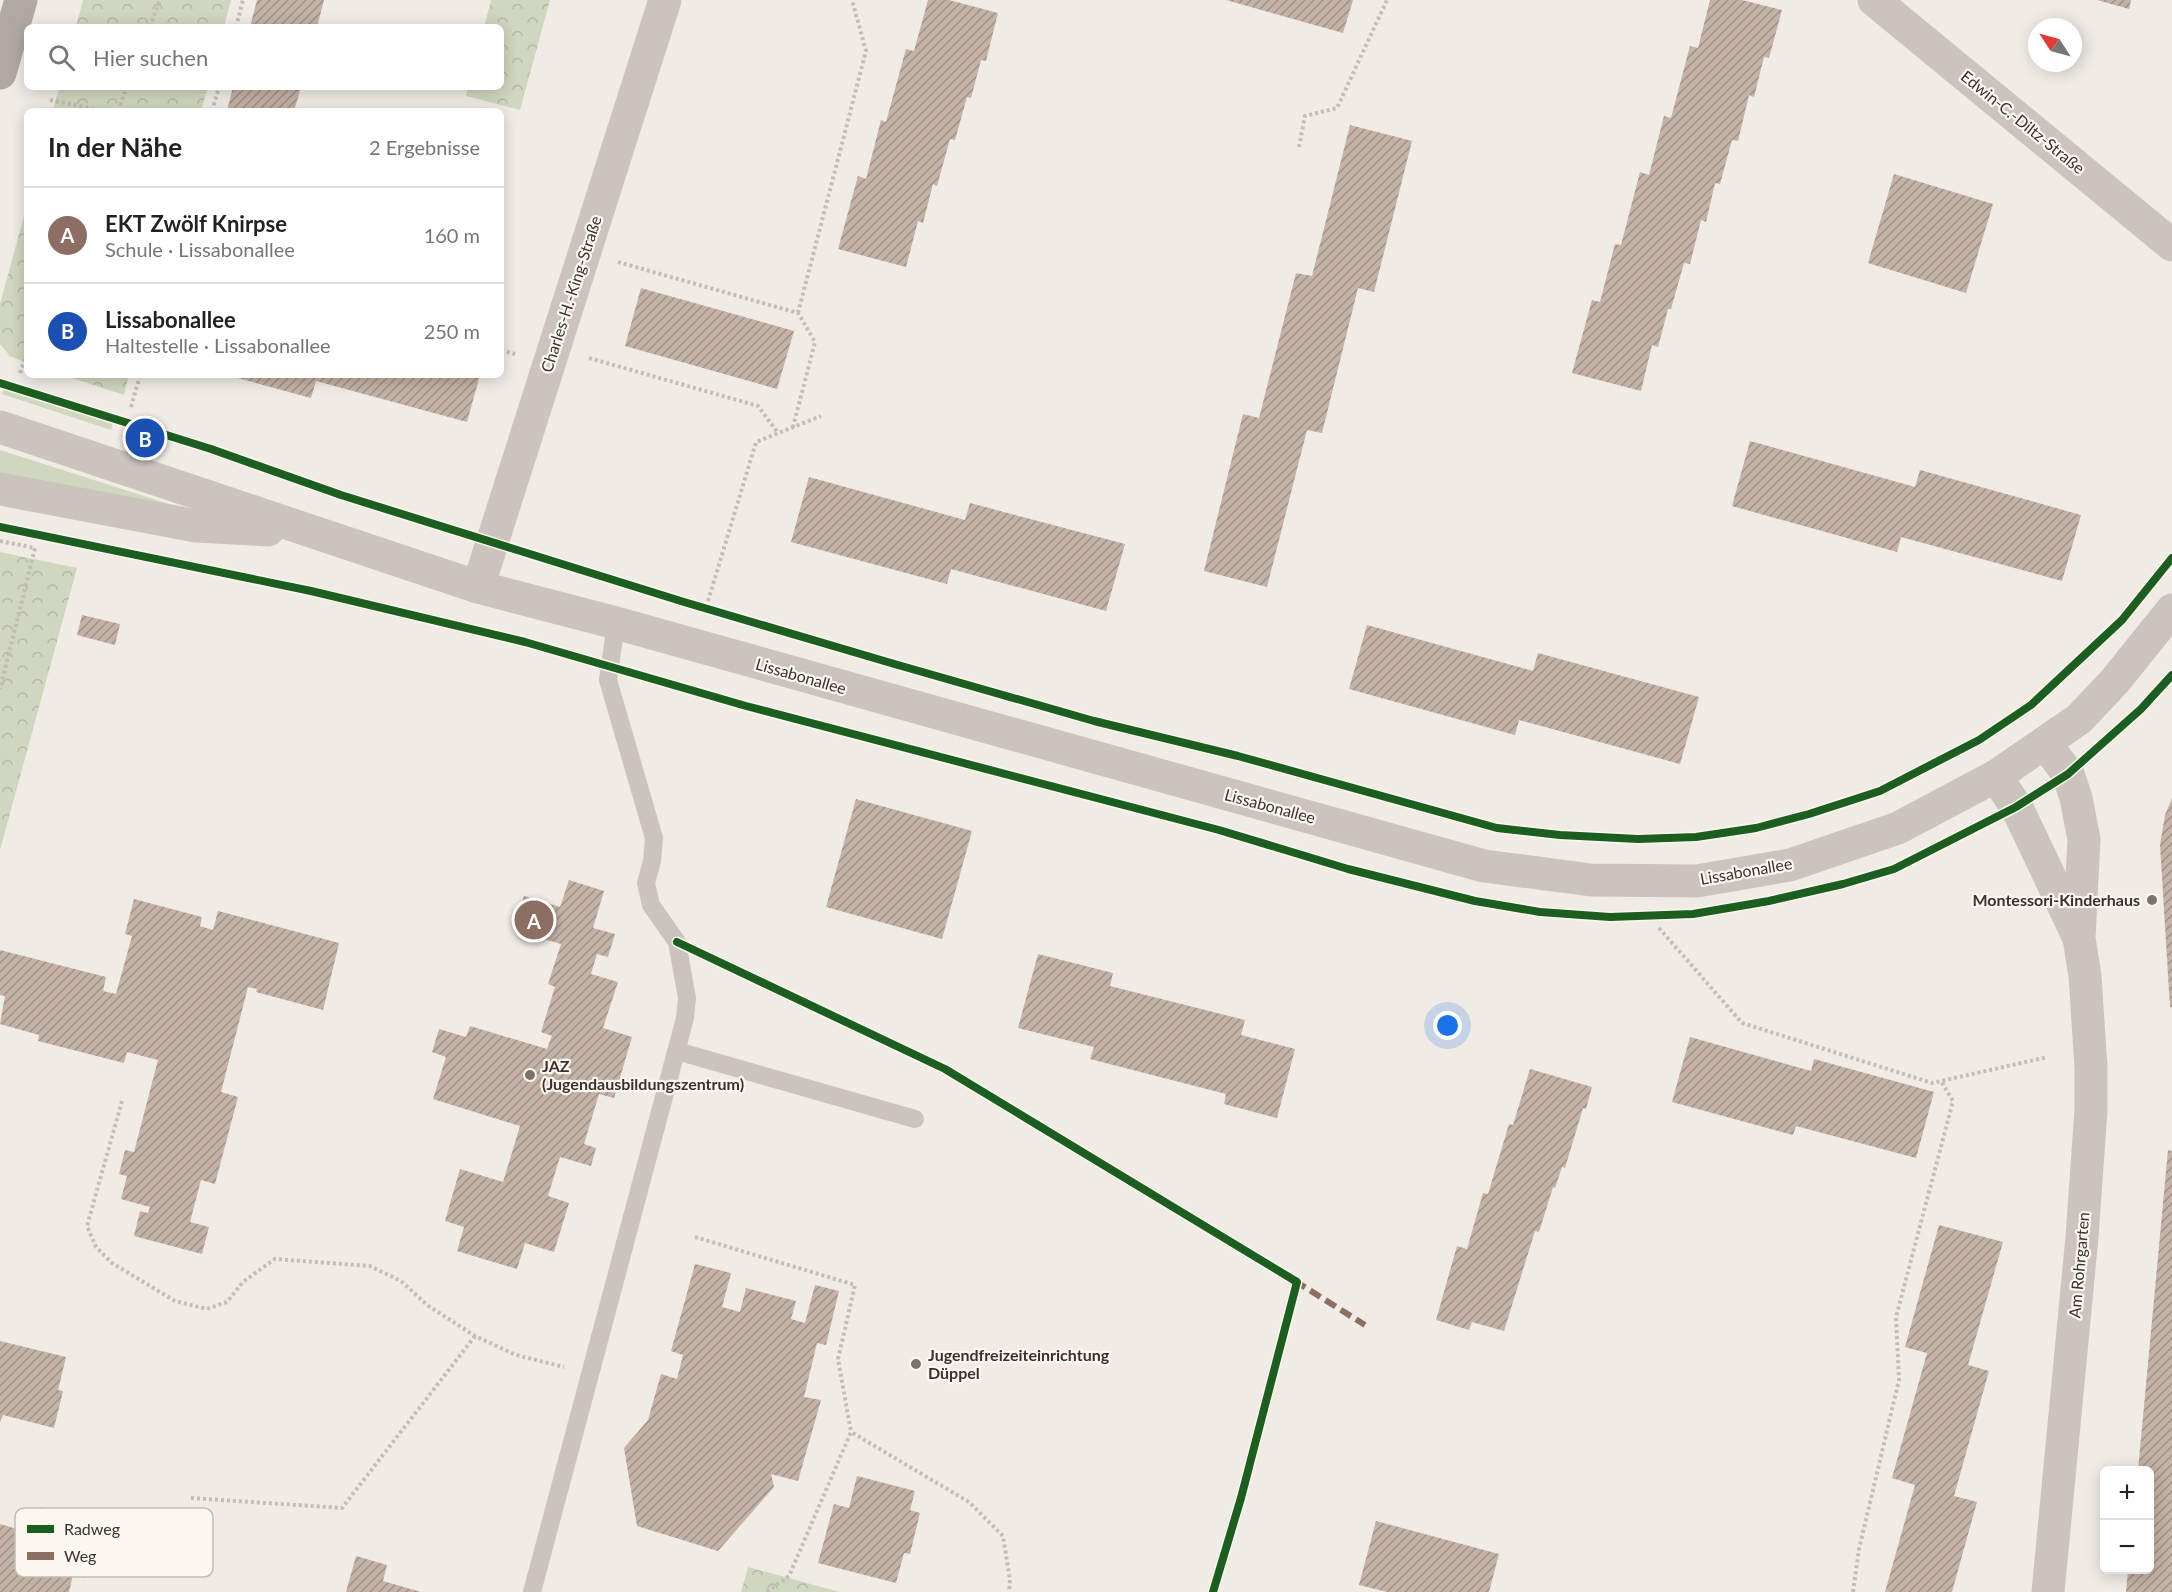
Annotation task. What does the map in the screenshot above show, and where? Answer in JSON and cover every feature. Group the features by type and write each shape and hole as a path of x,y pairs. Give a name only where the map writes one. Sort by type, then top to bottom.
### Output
{"main road":[{"path":"0,73 21,0"}],"street":[{"name":"Charles-H.-King-Straße","path":"478,587 665,0"},
{"name":"Edwin-C.-Diltz-Straße","path":"1874,0 2172,245"},
{"name":"Lissabonallee","path":"0,427 308,532 478,587 616,623 1484,866 1591,880 1696,881 1790,865 1898,828 1996,776 2079,719 2114,682 2172,610"},
{"name":"Lissabonallee","path":"0,489 196,526 308,532"},
{"name":"Am Rohrgarten","path":"2045,743 2068,774 2076,798 2084,839 2079,938 2085,976 2091,1058 2091,1110 2082,1237 2048,1592"},
{"name":"Am Rohrgarten","path":"1996,776 2018,810 2079,938"}],"lane":[{"path":"532,1592 686,1018 687,998 677,942 651,905 646,883 652,861 654,838 608,680 616,623"},
{"path":"677,1051 915,1119"}],"path":[{"path":"151,24 160,0"},
{"path":"237,24 243,0"},
{"path":"798,313 866,51 852,0"},
{"path":"1299,147 1305,116 1337,108 1387,0"},
{"path":"119,108 126,90"},
{"path":"214,108 218,90"},
{"path":"46,99 91,108"},
{"path":"614,261 798,313 815,342 793,427"},
{"path":"583,356 758,406 778,433"},
{"path":"20,373 24,362"},
{"path":"131,408 139,378"},
{"path":"708,601 756,442 820,416"},
{"path":"0,541 35,548 0,689"},
{"path":"1659,928 1742,1023 1932,1083 2048,1057"},
{"path":"1853,1592 1859,1549 1899,1380 1896,1317 1953,1101 1941,1081"},
{"path":"122,1101 87,1226 96,1247 112,1263 175,1301 207,1309 227,1302 243,1282 275,1259 370,1266 401,1281 427,1305 475,1336 516,1355 590,1374"},
{"path":"694,1237 855,1285 838,1359 851,1432 789,1575 767,1592"},
{"path":"191,1498 342,1508 475,1336"},
{"path":"851,1432 969,1502 1003,1536 1010,1580 1009,1592"}],"green space":[{"path":"83,0 231,0 225,24 77,24"},
{"path":"491,0 550,0 520,110 466,96 467,90 504,90 504,24 485,24"},
{"path":"58,90 207,90 202,108 54,108"},
{"path":"24,216 24,362 10,356 0,344 0,304"},
{"path":"72,378 128,378 124,395"},
{"path":"4,388 113,423 111,430 2,394"},
{"path":"0,450 169,504 0,478"},
{"path":"0,552 77,568 0,850"},
{"path":"748,1567 840,1592 741,1592"}],"building":[{"path":"257,0 324,0 318,24 251,24"},
{"path":"928,0 949,0 998,13 986,61 981,60 971,98 967,97 955,140 950,139 937,186 933,184 923,223 918,221 906,267 838,249 858,176 866,179 881,120 886,122 906,49 914,51"},
{"path":"1226,0 1353,0 1343,33"},
{"path":"1710,0 1742,0 1782,10 1769,58 1764,57 1754,97 1749,95 1738,141 1732,140 1720,184 1715,183 1706,222 1701,220 1690,264 1684,263 1658,347 1652,345 1641,391 1572,373 1592,300 1600,302 1615,244 1621,245 1640,172 1649,175 1664,116 1671,118 1690,46 1698,48"},
{"path":"2097,0 2131,0 2129,9"},
{"path":"232,90 300,90 295,108 228,108"},
{"path":"1350,125 1412,141 1374,292 1358,288 1322,433 1307,430 1267,587 1204,571 1243,414 1259,418 1296,273 1312,276"},
{"path":"1894,174 1993,204 1966,293 1868,263"},
{"path":"641,288 794,331 777,389 625,346"},
{"path":"238,378 479,378 467,422 316,381 311,398"},
{"path":"1750,441 1915,487 1920,470 2081,515 2062,581 1901,537 1897,552 1732,506"},
{"path":"809,477 965,520 970,503 1125,544 1106,611 951,569 947,584 791,542"},
{"path":"82,615 120,624 115,645 77,635"},
{"path":"1367,625 1533,671 1538,653 1699,697 1680,764 1519,720 1515,735 1349,689"},
{"path":"2172,798 2172,1007 2170,1007 2160,845 2165,815"},
{"path":"856,799 972,831 942,939 826,907"},
{"name":"JAZ (Jugendausbildungszentrum)","path":"569,880 604,891 593,928 615,934 608,957 597,954 591,974 618,982 603,1028 632,1037 614,1098 599,1094 584,1144 596,1148 591,1166 560,1157 548,1196 569,1203 554,1252 525,1243 517,1269 457,1251 464,1227 445,1221 460,1169 503,1182 520,1126 433,1099 446,1057 432,1052 439,1029 466,1037 470,1026 547,1049 552,1036 541,1032 555,987 548,984 561,944 514,930 524,896 560,907"},
{"path":"134,899 202,917 200,926 213,930 218,911 339,943 323,1010 256,992 257,989 248,987 221,1092 238,1097 215,1184 201,1180 190,1222 209,1227 202,1254 134,1236 140,1211 148,1213 150,1207 121,1199 127,1176 119,1174 125,1150 134,1152 158,1060 127,1052 124,1063 38,1041 39,1035 0,1024 5,996 0,995 0,950 106,977 103,991 116,994 132,936 125,934"},
{"path":"1038,954 1113,973 1110,986 1245,1020 1241,1035 1295,1049 1277,1118 1224,1104 1226,1094 1090,1059 1094,1047 1018,1028"},
{"path":"1690,1037 1811,1071 1814,1059 1934,1092 1916,1158 1796,1126 1793,1135 1672,1102"},
{"path":"1530,1069 1592,1087 1586,1109 1583,1108 1565,1168 1562,1167 1555,1188 1553,1187 1539,1232 1535,1231 1504,1331 1472,1322 1469,1330 1436,1320 1457,1246 1467,1249 1483,1193 1488,1194 1509,1124 1513,1125"},
{"path":"2168,1150 2172,1151 2172,1592 2126,1592 2128,1574 2154,1574 2154,1466 2138,1466"},
{"path":"1939,1225 2003,1242 1968,1365 1989,1371 1954,1496 1977,1502 1952,1592 1885,1592 1915,1485 1892,1478 1927,1353 1905,1347"},
{"path":"695,1264 731,1273 722,1307 740,1312 746,1288 796,1301 791,1319 805,1323 815,1285 839,1291 826,1345 817,1343 804,1397 821,1400 798,1481 771,1474 774,1487 718,1551 637,1526 624,1448 648,1420 661,1374 677,1379 683,1355 671,1351"},
{"path":"0,1341 66,1357 58,1390 63,1391 54,1428 3,1415 0,1422"},
{"path":"857,1476 915,1491 910,1510 920,1513 910,1554 904,1553 896,1583 818,1563 834,1504 849,1508"},
{"path":"1376,1521 1499,1554 1489,1592 1387,1592 1359,1585"},
{"path":"0,1524 15,1528 15,1577 73,1577 69,1592 0,1592"},
{"path":"356,1556 387,1565 383,1581 421,1592 346,1592"}],"marked path":[{"path":"1295,1281 1365,1325"}],"cycle path":[{"path":"0,383 211,449 341,495 684,602 891,663 1094,721 1238,756 1497,828 1560,835 1638,839 1696,837 1756,828 1880,791 1979,740 2031,705 2122,620 2172,558"},
{"path":"0,527 311,591 525,642 746,706 1219,830 1348,869 1475,901 1540,912 1610,917 1693,914 1769,901 1843,884 1894,869 2016,807 2068,774 2141,709 2172,675"},
{"path":"677,942 945,1069 1297,1282 1241,1498 1213,1592"}],"place":[{"name":"Lissabonallee","path":"145,438"},
{"name":"Montessori-Kinderhaus","path":"2152,900"},
{"name":"EKT Zwölf Knirpse","path":"534,920"},
{"name":"JAZ (Jugendausbildungszentrum)","path":"530,1075"},
{"name":"Jugendfreizeiteinrichtung Düppel","path":"916,1364"}]}
